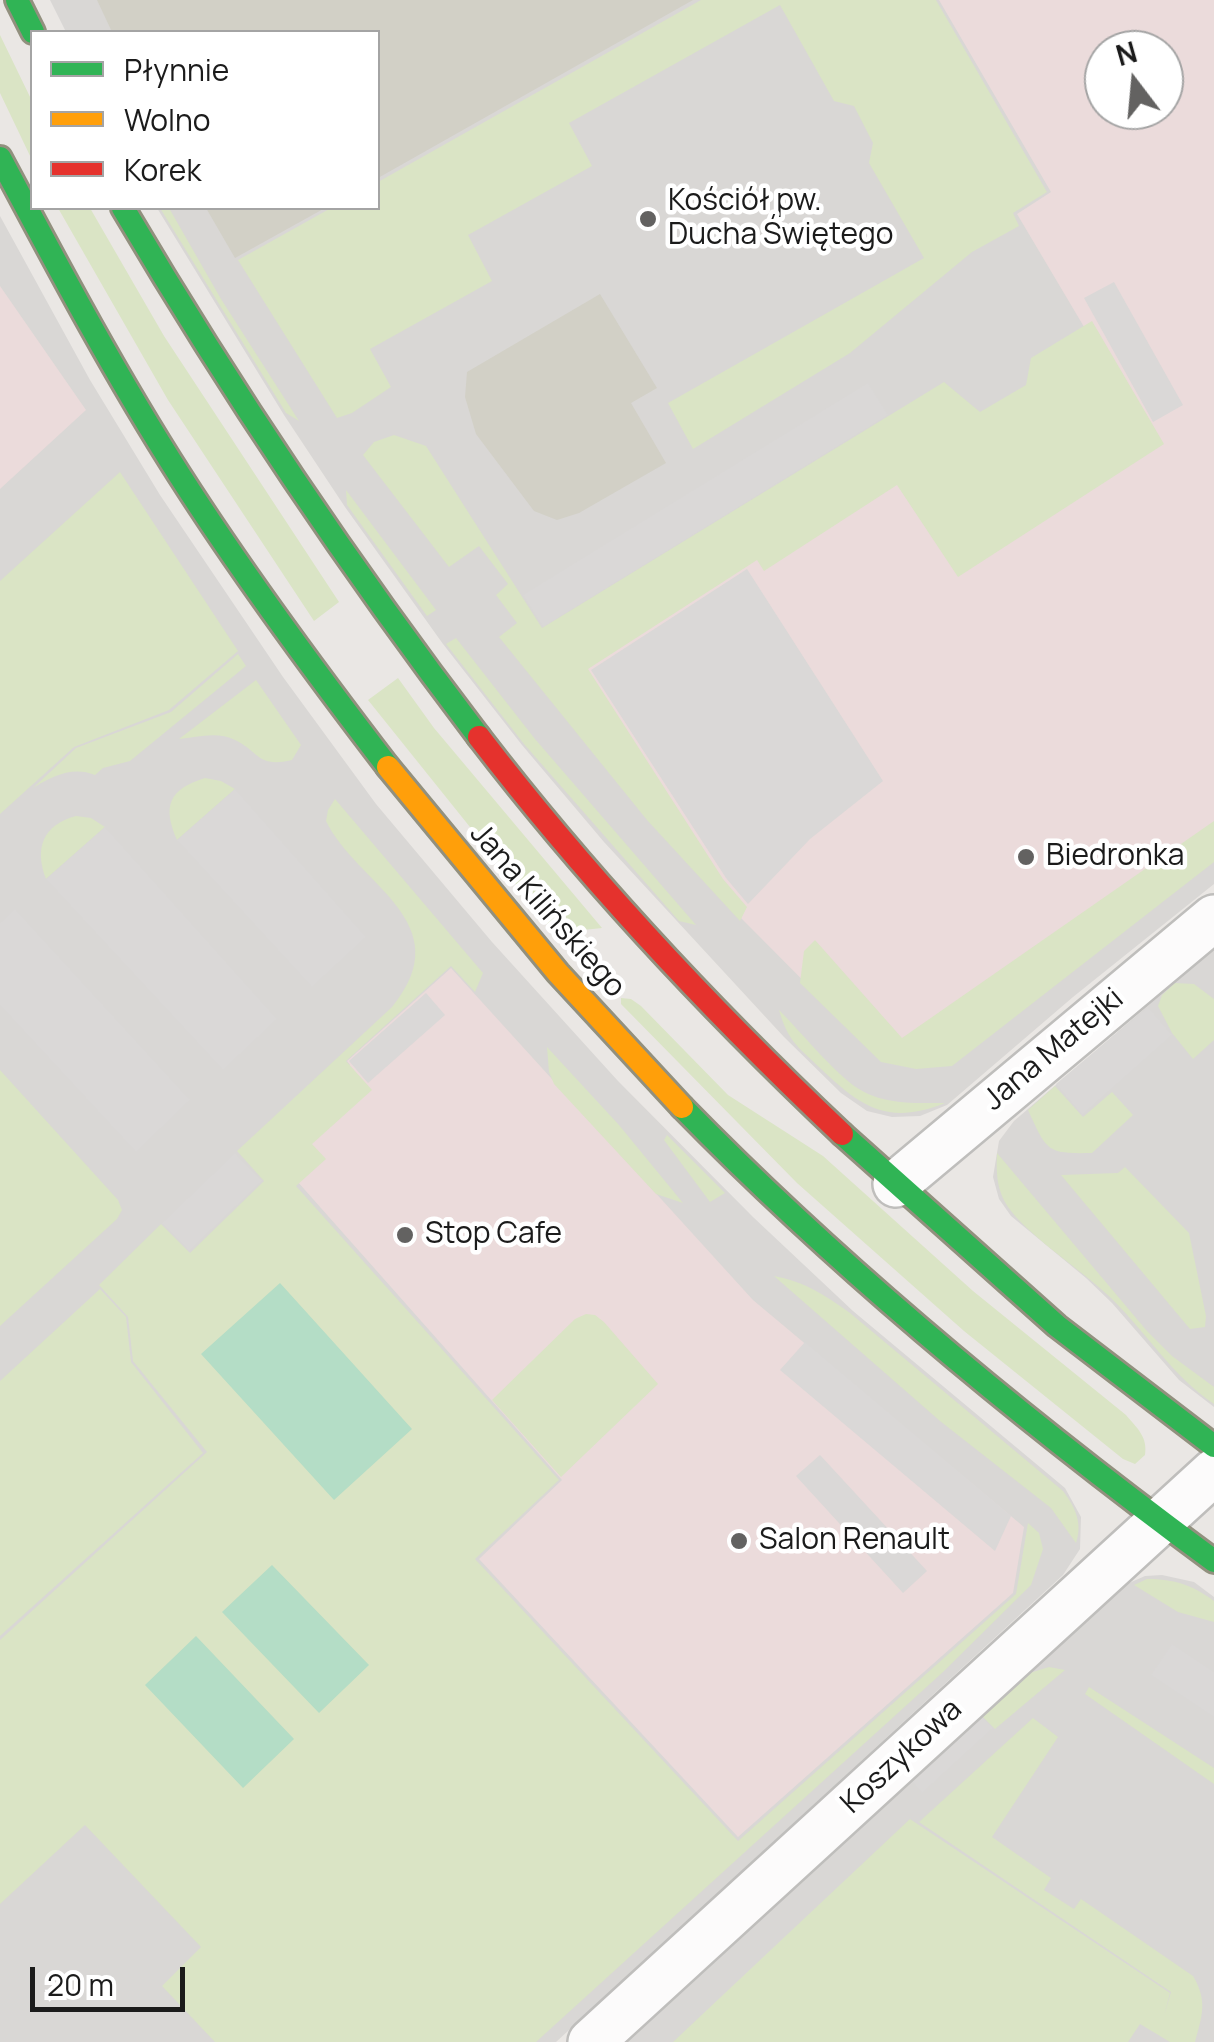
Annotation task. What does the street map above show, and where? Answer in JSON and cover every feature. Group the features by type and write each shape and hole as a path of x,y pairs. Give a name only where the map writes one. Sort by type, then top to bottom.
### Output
{"street":[{"path":"17,0 31,30"},
{"name":"Jana Kilińskiego","path":"0,158 112,363 205,513 362,736 470,871 682,1107 800,1224 1006,1401 1214,1561"},
{"name":"Jana Kilińskiego","path":"124,210 191,322 289,472 456,708 535,807 709,1001 896,1184 1039,1312 1214,1446"},
{"name":"Jana Matejki","path":"896,1184 1214,918"},
{"name":"Koszykowa","path":"592,2042 1214,1472"}],"shaded area":[{"path":"50,0 1214,0 1214,884 947,1105 920,1116 892,1117 867,1111 841,1093 784,1037 604,842 522,745 443,644 345,507 158,210 380,210 380,30 65,30"},
{"path":"97,0 693,0 380,177 380,30 111,30"},
{"path":"939,0 1214,0 1214,830 881,1059 740,917 530,673 896,446 1134,411 1017,214 1051,192"},
{"path":"207,210 321,210 235,258"},
{"path":"0,216 90,380 160,495 283,677 376,804 492,942 618,1081 853,1311 1065,1488 1081,1517 1080,1549 1063,1575 556,2042 0,2042"},
{"path":"1114,282 1183,405 1153,422 1084,298"},
{"path":"0,286 86,410 0,489"},
{"path":"600,294 657,388 631,403 666,463 579,513 557,520 534,511 476,434 465,397 467,372"},
{"path":"868,383 888,415 543,627 523,595"},
{"path":"747,569 883,781 810,839 748,904 726,878 591,670"},
{"path":"235,789 366,937 312,987 177,840"},
{"path":"105,827 277,1019 223,1070 46,879"},
{"path":"15,909 190,1100 136,1152 0,1005 0,923"},
{"path":"1214,949 1214,1407 1179,1380 1086,1278 1011,1216 999,1199 993,1177 999,1141 1014,1121"},
{"path":"451,968 753,1300 1024,1527 1013,1593 738,1837 479,1559 562,1480 266,1146 350,1065 347,1061"},
{"path":"426,993 445,1015 368,1083 349,1061"},
{"path":"1148,1007 1172,1035 1082,1115 1056,1084"},
{"path":"235,1153 262,1181 189,1251 162,1223"},
{"path":"805,1342 1011,1516 995,1551 780,1370"},
{"path":"820,1455 927,1571 903,1593 796,1476"},
{"path":"1162,1575 1194,1582 1214,1597 1214,2042 623,2042 1120,1587 1145,1576"},
{"path":"1172,1644 1214,1672 1214,1717 1151,1675"},
{"path":"980,1715 993,1728 922,1793 910,1779"}],"green space":[{"path":"701,0 936,0 1047,192 1013,213 1019,226 972,252 850,353 693,449 668,403 924,258 869,163 873,143 854,106 834,101 780,5 569,123 592,166 468,235 492,281 370,349 391,387 352,413 337,418 238,260 327,210 380,210 380,181"},
{"path":"0,35 30,97 30,156 0,93"},
{"path":"59,210 91,210 164,336 339,602 314,621 168,400"},
{"path":"161,210 170,210 299,421 286,413"},
{"path":"1092,321 1164,444 958,577 897,485 764,571 757,560 588,669 723,879 747,907 740,921 647,820 499,637 517,623 496,595 508,584 479,546 449,567 363,455 374,442 394,435 426,446 542,628 944,382 980,412 1026,385 1031,358"},
{"path":"120,472 238,651 169,710 74,747 0,814 0,581"},
{"path":"346,490 436,610 427,616 347,505"},
{"path":"456,638 535,739 696,925 679,921 524,744 446,644"},
{"path":"238,654 246,666 130,761 103,768 95,775 63,774 33,788 76,748 171,712"},
{"path":"398,678 434,728 602,928 555,933 368,700"},
{"path":"256,680 301,745 292,760 265,760 222,736 179,739"},
{"path":"205,778 235,789 177,840 170,818 172,800 183,788"},
{"path":"335,799 483,973 475,992 451,966 346,1061 372,1090 312,1144 326,1159 296,1186 559,1480 475,1559 738,1841 1016,1594 1028,1523 1039,1533 1043,1549 1031,1585 943,1672 536,2042 215,2042 162,1986 201,1947 85,1825 0,1904 0,1640 207,1452 133,1361 128,1317 99,1285 161,1224 190,1253 264,1181 237,1151 392,1007 410,977 415,951 410,927 397,906 340,844 326,821"},
{"path":"76,816 91,818 105,827 46,879 41,857 44,839 56,825"},
{"path":"1214,821 1214,862 952,1066 916,1069 881,1062 800,983 804,951 815,940 902,1038"},
{"path":"1175,983 1194,984 1214,999 1214,1040 1193,1059 1172,1033 1158,1006 1162,995"},
{"path":"621,998 641,1006 728,1095 823,1156 973,1291 1126,1415 1143,1438 1145,1455 1135,1464 1123,1459 964,1331 797,1183 621,1004"},
{"path":"779,1010 829,1064 859,1089 890,1100 945,1103 907,1113 876,1109 862,1102 799,1048"},
{"path":"547,1047 619,1125 683,1203 656,1194 554,1084"},
{"path":"0,1070 118,1200 122,1210 117,1219 0,1326"},
{"path":"1055,1086 1083,1117 1112,1092 1133,1115 1092,1153 1057,1151 1044,1142 1028,1110"},
{"path":"667,1135 725,1193 710,1202 664,1140"},
{"path":"997,1153 1147,1331 1172,1356 1214,1387 1214,1404 1172,1367 1111,1298 1011,1211 998,1184"},
{"path":"1125,1167 1189,1233 1205,1327 1190,1329 1061,1175 1118,1173"},
{"path":"774,1276 814,1290 850,1313 1063,1491 1077,1515 1076,1543 1051,1508 940,1421"},
{"path":"280,1283 412,1429 334,1500 201,1354"},
{"path":"100,1289 126,1317 131,1362 203,1453 0,1636 0,1381"},
{"path":"586,1314 604,1322 658,1384 561,1477 492,1400 575,1319"},
{"path":"272,1565 369,1665 319,1713 222,1612"},
{"path":"1147,1579 1175,1582 1206,1595 1214,1601 1214,1622 1178,1612 1134,1585"},
{"path":"196,1636 294,1739 243,1788 145,1685"},
{"path":"1049,1667 1065,1670 995,1729 981,1715 1023,1675"},
{"path":"1089,1687 1214,1768 1214,1784 1085,1694"},
{"path":"1033,1718 1058,1737 992,1837 1051,1878 1044,1890 1074,1909 1081,1899 1193,1976 1202,2001 1195,2042 1170,2042 1140,2024 1128,2042 673,2042 910,1819 1170,1993 1164,2016 1171,1992 919,1822"}],"traffic: fast":[{"path":"17,0 32,30"},
{"path":"0,158 109,358 180,476 281,623 388,767"},
{"path":"124,210 293,478 479,737"},
{"path":"682,1107 808,1229 939,1345 1214,1561"},
{"path":"842,1134 1057,1326 1214,1446"}],"traffic: slow":[{"path":"388,767 558,973 682,1107"}],"traffic: jam":[{"path":"479,737 563,842 653,943 842,1134"}],"place":[{"name":"Kościół pw. Ducha Świętego","path":"648,219"},
{"name":"Biedronka","path":"1026,857"},
{"name":"Stop Cafe","path":"405,1235"},
{"name":"Salon Renault","path":"739,1541"}]}
